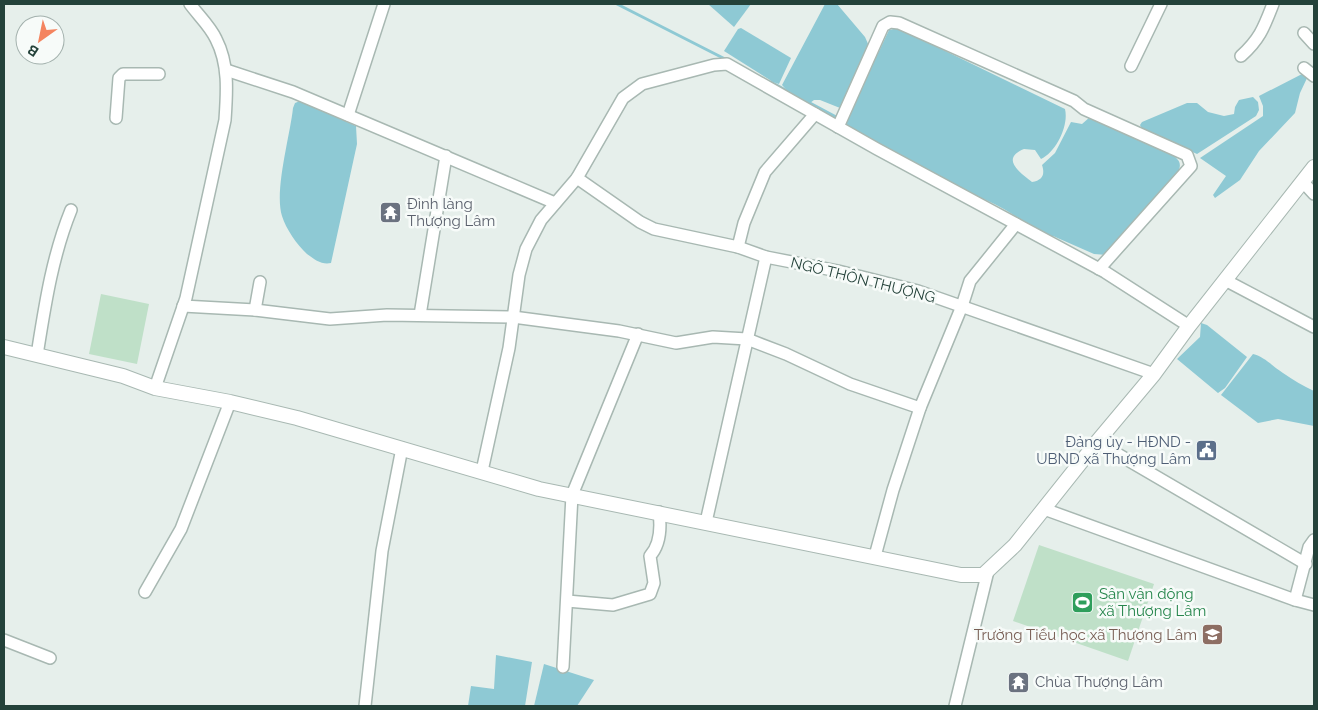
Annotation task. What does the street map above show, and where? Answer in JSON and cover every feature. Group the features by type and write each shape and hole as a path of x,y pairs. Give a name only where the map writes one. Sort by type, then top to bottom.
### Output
{"street":[{"path":"155,388 183,306 225,120 226,70 216,38 190,4"},
{"path":"199,15 203,4"},
{"path":"348,116 384,4"},
{"path":"1131,66 1161,4"},
{"path":"1240,56 1254,44 1262,31 1273,4"},
{"path":"838,127 883,26 890,22 899,23 1074,101 1084,109 1187,155 1191,166 1099,269"},
{"path":"1304,33 1314,44"},
{"path":"482,471 509,348 518,275 526,249 542,220 577,178 623,98 642,84 714,65 727,64 838,127 1099,269 1189,326"},
{"path":"226,70 293,92 555,203"},
{"path":"116,118 119,78 123,74 159,74"},
{"path":"738,248 744,223 765,172 815,114"},
{"path":"420,316 446,156"},
{"path":"4,347 123,376 155,388 230,402 297,418 539,489 660,512 961,575 983,575 1015,545 1154,374 1189,326 1314,167"},
{"name":"NGÕ THÔN THƯỢNG","path":"577,178 640,222 654,229 738,248 766,257 838,271 918,291 1154,374"},
{"path":"1303,182 1314,194"},
{"path":"37,355 47,287 62,232 71,210"},
{"path":"875,556 893,490 920,408 962,306 970,281 1016,224"},
{"path":"706,522 766,257"},
{"path":"1225,280 1314,327"},
{"path":"255,310 260,282"},
{"path":"183,306 255,310 330,319 387,315 513,317 638,334 676,343 714,337 747,339 786,354 850,384 920,408"},
{"path":"563,667 572,495 638,334"},
{"path":"145,592 181,530 230,402"},
{"path":"1097,442 1306,564"},
{"path":"365,706 382,551 402,448"},
{"path":"1044,509 1295,600 1314,605"},
{"path":"567,601 613,605 650,594 654,583 650,556 656,549 660,512"},
{"path":"1295,600 1309,547 1314,540"},
{"path":"955,706 988,571"},
{"path":"4,640 50,658"}],"green space":[{"path":"101,294 149,304 137,364 89,354"},
{"name":"Sân vận động xã Thượng Lâm","path":"1039,545 1154,584 1128,661 1013,621"}],"water":[{"path":"708,4 751,4 734,27"},
{"path":"825,4 837,4 865,37 869,46 840,108 820,100 806,103 791,94 782,85"},
{"path":"741,28 791,58 779,84 724,51 738,29"},
{"path":"898,28 1065,109 1065,123 1060,138 1047,156 1041,159 1035,150 1024,149 1013,157 1013,162 1018,171 1032,182 1039,180 1042,176 1042,165 1055,153 1071,122 1082,124 1090,117 1169,152 1180,163 1176,178 1107,255 1094,254 1053,236 1046,236 997,205 980,198 846,126 846,121 889,30"},
{"path":"1304,73 1308,76 1300,93 1295,113 1259,151 1240,180 1215,198 1213,195 1226,176 1200,158 1263,116 1263,106 1259,96"},
{"path":"1253,97 1258,102 1259,110 1256,116 1197,154 1142,129 1140,125 1142,122 1187,103 1197,103 1208,112 1224,116 1234,114 1239,100"},
{"path":"300,101 356,126 357,144 331,263 322,263 307,254 292,236 282,216 280,193 283,163 293,108 295,103"},
{"path":"1201,323 1207,325 1247,357 1225,388 1218,393 1177,359 1200,337"},
{"path":"1253,354 1261,357 1314,391 1314,426 1278,419 1258,423 1221,395"},
{"path":"496,655 532,662 525,706 468,706 471,686 494,689"},
{"path":"544,664 594,680 577,706 534,706"}],"waterway":[{"path":"617,4 727,60"},
{"path":"771,82 789,92"},
{"path":"808,102 838,118"}],"place":[{"name":"Đình làng Thượng Lâm","path":"391,213"},
{"name":"Đảng ủy - HĐND - UBND xã Thượng Lâm","path":"1207,451"},
{"name":"Sân vận động xã Thượng Lâm","path":"1083,603"},
{"name":"Trường Tiểu học xã Thượng Lâm","path":"1213,635"},
{"name":"Chùa Thượng Lâm","path":"1019,682"}]}
